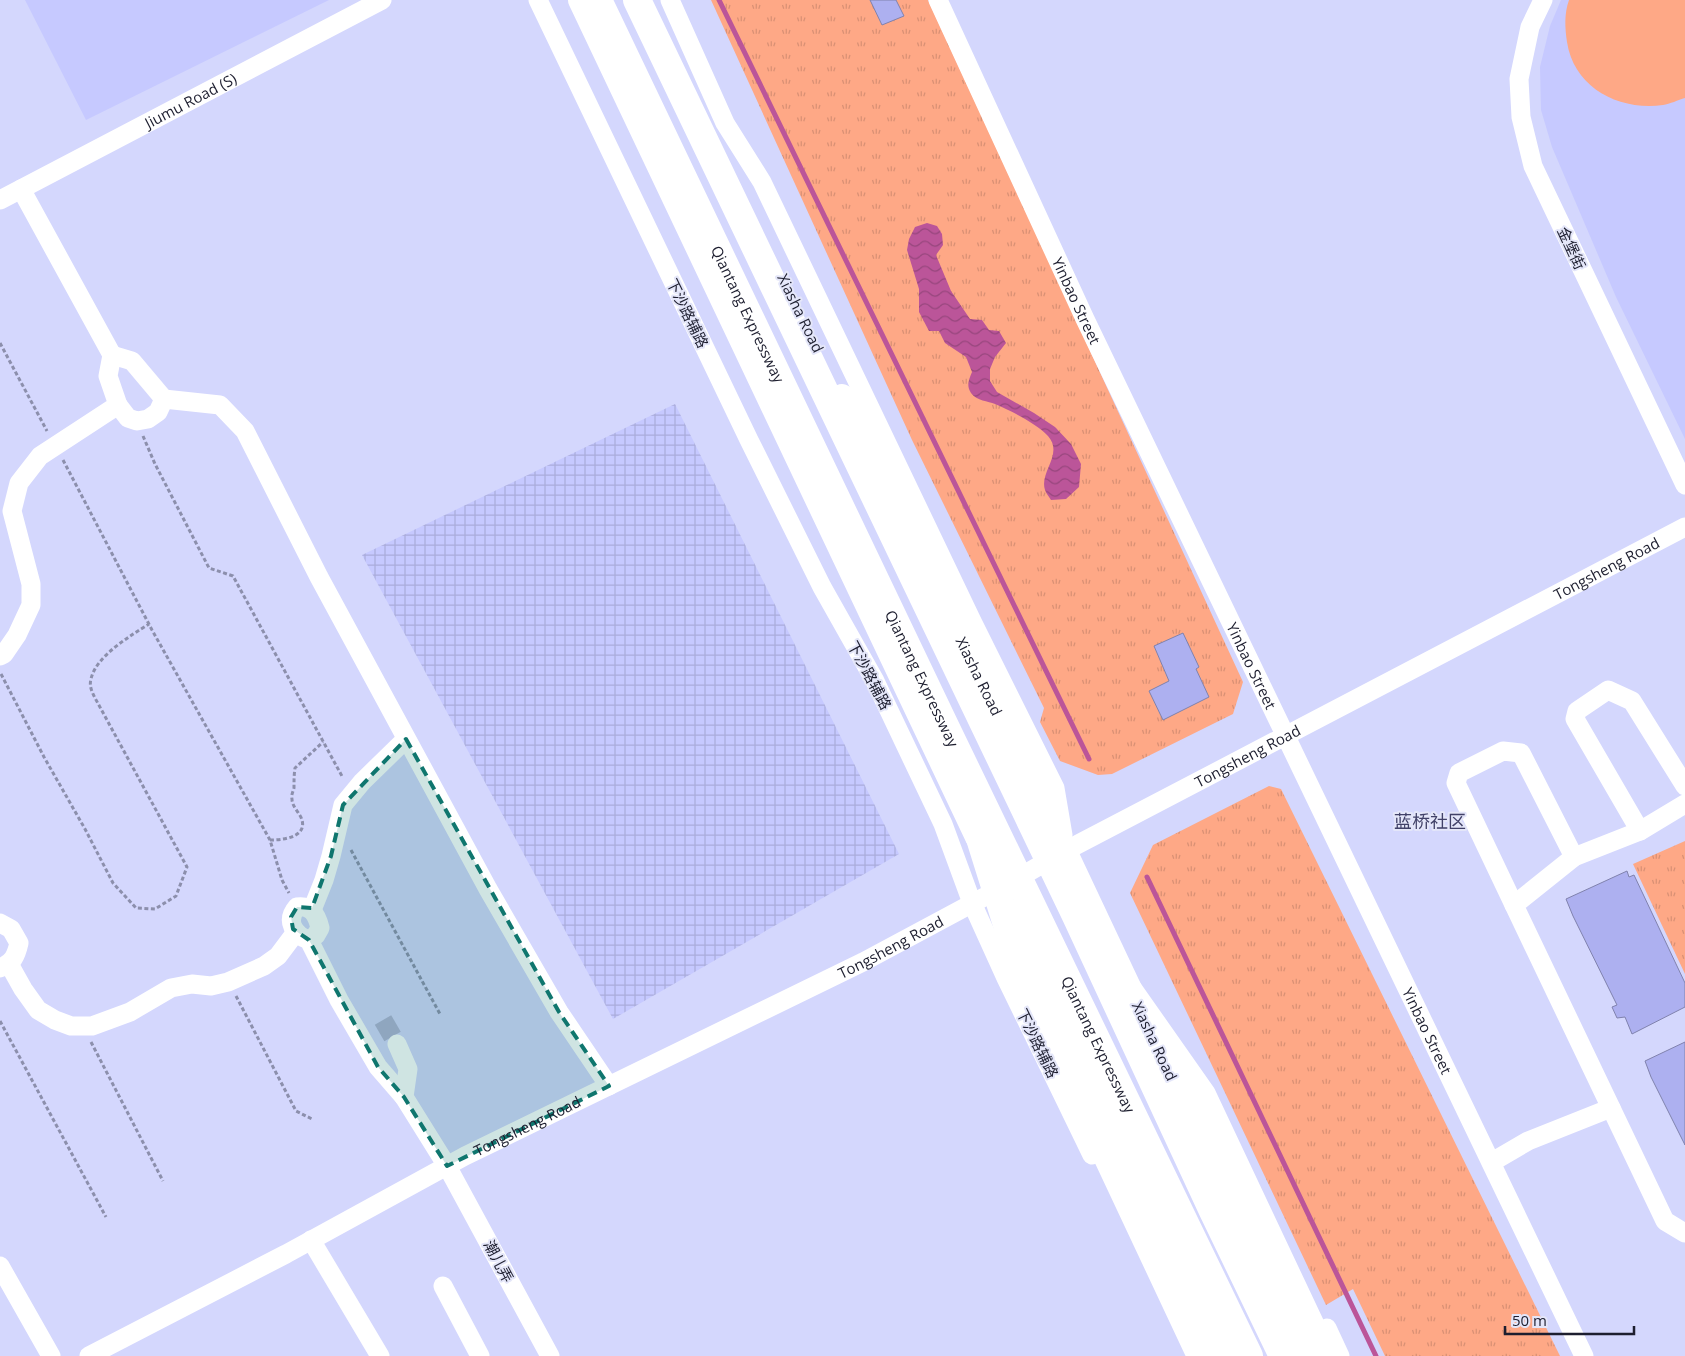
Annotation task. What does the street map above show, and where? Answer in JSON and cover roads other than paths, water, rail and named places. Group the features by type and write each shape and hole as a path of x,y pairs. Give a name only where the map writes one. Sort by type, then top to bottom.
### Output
{"highway":[{"name":"Qiantang Expressway","path":"598,0 1249,1356"},
{"path":"637,0 1076,916 1208,1202 1283,1356"},
{"path":"946,728 1024,979 1201,1356"},
{"path":"1076,916 1202,1095 1325,1356"}],"main road":[{"path":"580,0 1224,1356"},
{"name":"Xiasha Road","path":"647,0 1065,851 1304,1356"}],"street":[{"name":"Jiumu Road (S)","path":"0,200 382,0"},
{"name":"下沙路辅路","path":"538,0 749,440 814,570 875,681 943,824 972,903 1006,978 1190,1356"},
{"path":"670,0 725,123 762,182 968,612 1055,788 1065,851"},
{"name":"Yinbao Street","path":"938,0 1085,319 1584,1356"},
{"name":"金堡街","path":"1543,0 1530,27 1519,79 1521,117 1533,166 1685,485"},
{"path":"21,189 112,354 108,376 118,405 128,418 137,421 148,419 158,412 164,399"},
{"path":"112,354 132,361 164,399 220,405 245,431 319,577 488,889 559,1012 609,1086"},
{"path":"0,656 4,654 17,635 31,605 31,584 12,511 19,483 40,456 118,405"},
{"name":"Tongsheng Road","path":"90,1356 312,1240 447,1166 862,962 1001,888 1065,851 1685,527"},
{"path":"1640,831 1575,719 1577,711 1608,690 1632,701 1685,786"},
{"path":"0,923 11,929 19,943 16,955 5,966 38,1010 55,1020 71,1026 92,1026 130,1012 171,988 192,984 211,986 228,982 264,966 303,936 316,935 320,928 316,914 304,909 324,880 332,856 343,805 406,739"},
{"path":"1574,857 1521,753 1503,751 1459,773 1456,783 1665,1221 1685,1233"},
{"path":"1514,905 1574,857 1640,831 1685,804"},
{"name":"潮儿弄","path":"303,936 378,1067 404,1097 447,1166 550,1356"},
{"path":"1129,986 1214,1100 1292,1253 1340,1356"},
{"path":"397,1044 408,1069 404,1097"},
{"path":"1492,1162 1528,1141 1611,1108"},
{"path":"312,1240 380,1356"},
{"path":"0,1266 51,1356"},
{"path":"443,1286 480,1356"}],"water":[{"path":"927,223 937,226 942,234 943,245 936,255 951,291 970,319 982,320 989,330 999,331 1006,343 995,357 990,369 990,381 997,392 1055,427 1071,444 1081,464 1079,487 1066,499 1051,500 1045,490 1045,476 1053,450 1048,436 1037,427 1008,410 973,396 968,385 972,372 966,357 945,343 939,331 929,331 919,312 919,289 907,250 909,239 915,227"}],"waterway":[{"path":"719,0 1089,759"},
{"path":"1147,877 1376,1356"}],"tunnel":[{"path":"383,1020 397,1044"}],"district":[{"name":"蓝桥社区","path":"1430,821"}]}
